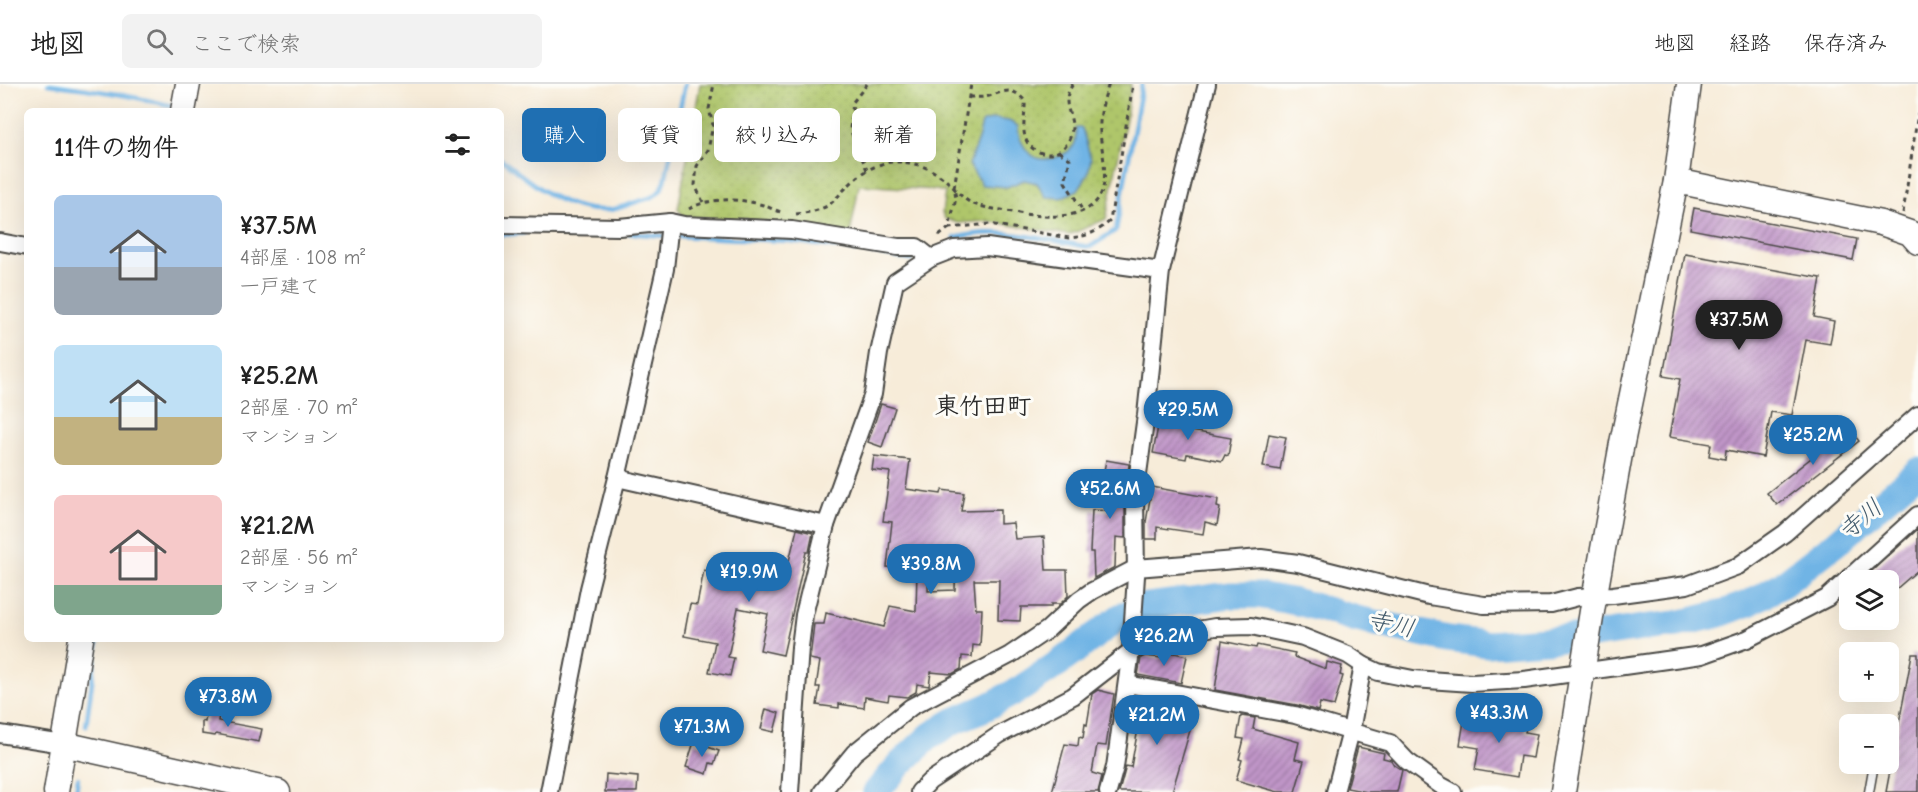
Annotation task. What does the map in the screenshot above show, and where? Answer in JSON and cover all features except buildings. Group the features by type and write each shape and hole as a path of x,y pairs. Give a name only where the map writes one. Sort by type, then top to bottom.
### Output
{"street":[{"path":"1108,792 1114,767 1131,647 1136,572 1135,496 1161,272 1207,84"},
{"path":"1563,792 1622,443 1676,182 1689,84"},
{"path":"184,108 188,85"},
{"path":"1676,182 1881,223 1909,236"},
{"path":"504,225 619,227 670,222 684,225 792,230 898,248 917,247 931,258"},
{"path":"549,792 589,589 665,269 670,222"},
{"path":"0,242 24,246"},
{"path":"790,792 804,615 826,525 873,394 879,353 895,282 931,258 954,249 987,247 1161,272"},
{"path":"822,792 854,753 911,707 1010,655 1047,630 1092,591 1136,572 1262,558 1298,563 1429,596 1485,605 1551,604 1578,597 1594,601 1687,585 1738,566 1785,533 1918,415"},
{"path":"617,478 826,525"},
{"path":"919,792 930,781 999,735 1072,696 1131,647 1175,634 1215,627 1251,626 1303,637 1348,655 1378,672 1413,679 1472,683 1524,680 1583,669 1702,655 1747,639 1827,598 1918,515"},
{"path":"56,792 80,642"},
{"path":"1335,792 1351,731 1363,665"},
{"path":"1126,684 1295,715 1390,743 1407,762 1453,792"},
{"path":"0,734 63,744 278,792"}],"lane":[{"path":"1869,792 1872,774"}],"path":[{"path":"703,202 695,186 697,166 708,150 713,125 709,109 714,84"},
{"path":"867,84 853,102 850,129 867,170"},
{"path":"950,228 956,198 954,188 971,84"},
{"path":"1061,153 1069,141 1072,124 1066,103 1068,92 1073,84"},
{"path":"670,222 691,207 703,202 732,200 762,205 779,212 798,214 813,211 826,206 867,170 883,163 898,162 920,165 934,171 963,198 983,207 1044,216 1065,216 1083,211 1092,205 1101,193 1106,170 1100,130 1102,100 1109,84"},
{"path":"939,236 950,228 990,224 1069,238 1081,237 1101,229 1110,221 1133,84"},
{"path":"969,97 987,97 1005,90 1018,93 1025,101 1023,127 1025,140 1035,151 1048,155 1061,153 1070,159 1065,182 1083,211"},
{"path":"1909,236 1918,114"}],"green space":[{"path":"700,84 1131,84 1106,219 1069,235 988,221 958,223 945,219 942,213 945,192 859,185 850,235 745,219 684,217 678,209 686,162 702,162 702,108 696,108"}],"water":[{"path":"995,119 1009,121 1018,126 1019,135 1026,149 1033,156 1042,159 1059,156 1069,151 1075,143 1076,128 1082,128 1091,159 1088,174 1078,190 1061,198 1046,197 1037,183 1024,180 1007,187 982,185 969,165 982,122"}],"waterway":[{"path":"48,84 113,93 177,107"},
{"path":"504,161 537,187 576,206 609,210 649,198 660,191 665,181 685,84"},
{"path":"955,238 988,233 1005,234 1090,247 1116,230 1142,84"},
{"path":"504,235 524,233"},
{"path":"628,233 664,236"},
{"path":"571,234 608,234"},
{"path":"673,236 791,241 911,260"},
{"name":"寺川","path":"876,792 901,763 931,735 954,721 987,707 1022,688 1120,617 1141,607 1231,595 1258,595 1302,603 1357,619 1448,639 1488,644 1574,638 1677,624 1720,614 1749,603 1783,584 1836,543 1918,471"},
{"path":"86,726 98,642"},
{"path":"76,792 78,778"}],"district":[{"name":"東竹田町","path":"983,406"}]}
